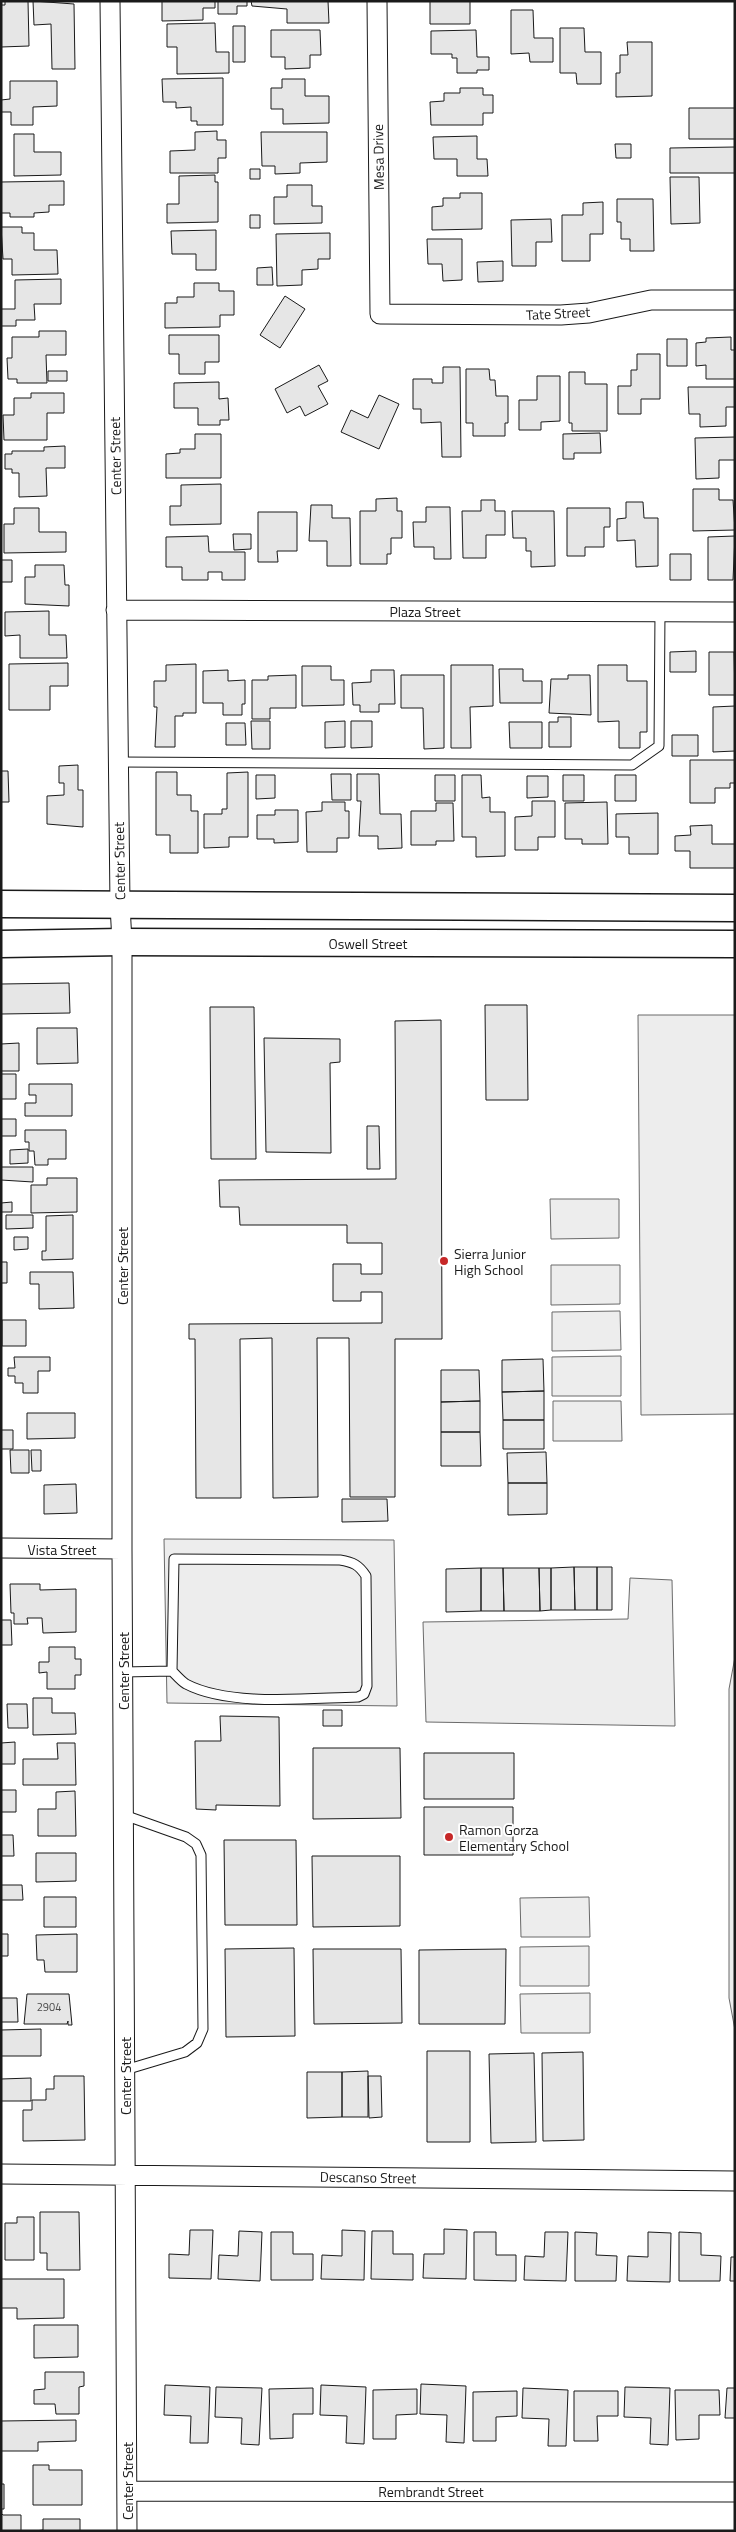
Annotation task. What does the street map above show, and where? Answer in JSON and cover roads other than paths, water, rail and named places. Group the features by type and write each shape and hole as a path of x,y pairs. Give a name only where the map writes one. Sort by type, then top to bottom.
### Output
{"main road":[{"path":"1,904 735,908"},
{"name":"Oswell Street","path":"1,944 122,942 735,944"}],"street":[{"name":"Center Street","path":"110,1 116,610 122,942 122,1549 127,2531"},
{"name":"Mesa Drive","path":"377,1 380,314"},
{"name":"Tate Street","path":"380,314 589,313 651,300 735,300"},
{"name":"Plaza Street","path":"116,610 735,612"},
{"name":"Vista Street","path":"1,1548 122,1549"},
{"name":"Descanso Street","path":"1,2174 735,2181"},
{"name":"Rembrandt Street","path":"127,2491 735,2492"}],"lane":[{"path":"118,762 632,765 659,746 660,612"},
{"path":"123,1672 172,1671 186,1683 220,1695 262,1699 358,1697 364,1694 367,1686 366,1576 361,1567 352,1562 174,1559 172,1671"},
{"path":"124,1814 186,1836 196,1844 201,1855 203,2028 196,2043 185,2052 125,2070"}],"place":[{"name":"Sierra Junior High School","path":"444,1261"},
{"name":"Ramon Gorza Elementary School","path":"449,1837"}]}
